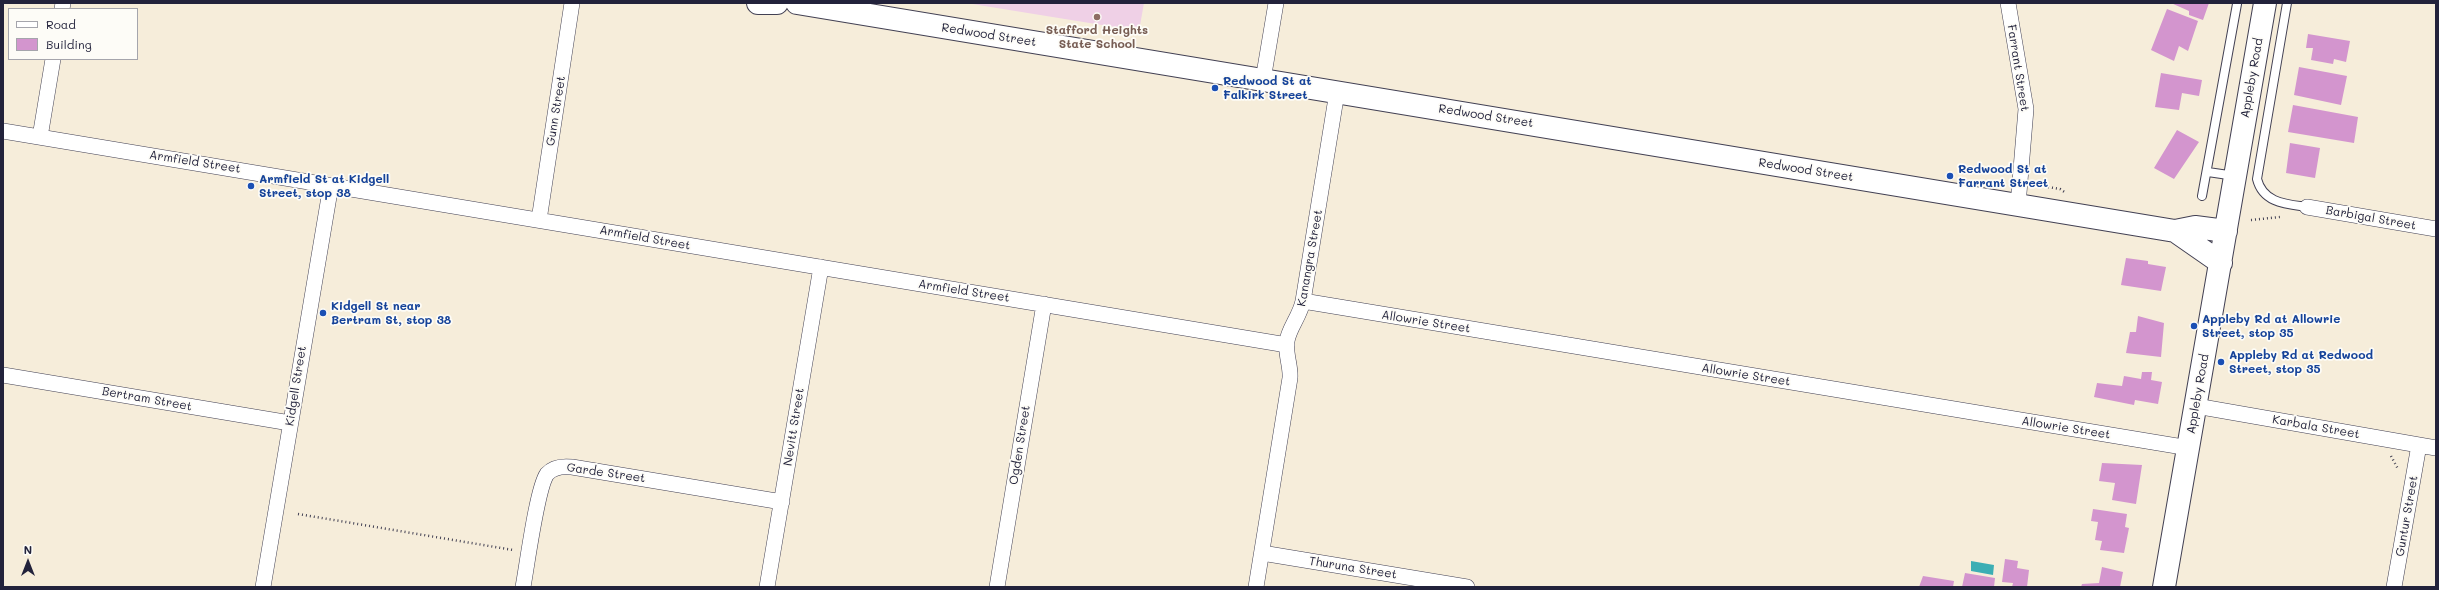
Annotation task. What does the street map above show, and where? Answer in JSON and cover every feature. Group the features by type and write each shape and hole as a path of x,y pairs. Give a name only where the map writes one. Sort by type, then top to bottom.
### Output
{"street":[{"name":"Gunn Street","path":"539,220 572,3"},
{"path":"758,3 777,3"},
{"name":"Redwood Street","path":"797,3 835,6 1263,80 2175,231 2195,227 2226,231"},
{"path":"1263,80 1276,3"},
{"name":"Farrant Street","path":"2008,3 2026,109 2018,205"},
{"name":"Appleby Road","path":"2164,587 2265,3"},
{"path":"40,137 53,60"},
{"name":"Kanangra Street","path":"1287,345 1289,336 1299,318 1303,301 1338,92"},
{"name":"Armfield Street","path":"3,131 1287,345"},
{"name":"Kidgell Street","path":"263,587 331,185"},
{"name":"Barbigal Street","path":"2307,207 2436,229"},
{"name":"Redwood Street","path":"2175,231 2221,263"},
{"name":"Nevitt Street","path":"767,587 821,267"},
{"name":"Allowrie Street","path":"1303,301 2189,448"},
{"name":"Ogden Street","path":"997,587 1044,304"},
{"path":"1256,587 1290,378 1291,364 1287,345"},
{"name":"Bertram Street","path":"3,375 290,423"},
{"name":"Karbala Street","path":"2196,406 2436,448"},
{"name":"Guntur Street","path":"2394,587 2419,445"},
{"name":"Garde Street","path":"523,587 542,485 547,474 555,468 572,466 782,502"},
{"name":"Thuruna Street","path":"1262,553 1467,587"}],"lane":[{"path":"2287,3 2256,179 2266,196 2275,201 2307,207"},
{"path":"2202,196 2208,172 2237,4"},
{"path":"2208,172 2235,176"}],"path":[{"path":"298,514 514,550"}],"shaded area":[{"name":"Stafford Heights State School","path":"966,3 1144,3 1139,31"}],"water":[{"path":"1971,561 1994,565 1993,575 1971,571"}],"building":[{"path":"2171,3 2209,3 2203,20 2189,15 2189,11"},
{"path":"2167,9 2198,21 2188,51 2179,46 2174,61 2151,50"},
{"path":"2308,34 2350,41 2346,62 2334,59 2333,64 2311,60 2313,48 2306,48"},
{"path":"2299,67 2347,76 2341,105 2294,95"},
{"path":"2161,73 2202,80 2199,96 2182,93 2179,110 2155,107"},
{"path":"2293,105 2358,117 2354,143 2288,132"},
{"path":"2177,130 2199,142 2174,179 2154,168"},
{"path":"2290,143 2320,148 2315,178 2286,173"},
{"path":"2126,258 2148,261 2148,264 2166,267 2161,291 2121,285"},
{"path":"2138,316 2164,323 2161,357 2126,353 2130,332 2136,332"},
{"path":"2142,372 2152,372 2151,380 2162,382 2158,404 2135,400 2134,405 2094,397 2097,383 2122,386 2124,376 2141,379"},
{"path":"2102,463 2142,465 2136,504 2112,500 2115,483 2099,481"},
{"path":"2093,509 2127,514 2125,527 2129,528 2124,553 2100,550 2102,541 2095,540 2098,522 2091,521"},
{"path":"2005,559 2018,561 2017,568 2029,570 2027,587 2012,587 2013,583 2002,582"},
{"path":"2102,567 2123,572 2120,587 2081,587 2082,584 2099,583"},
{"path":"1965,573 1995,578 1994,587 1962,587"},
{"path":"1923,576 1954,581 1953,587 1919,587"}],"place":[{"name":"Stafford Heights State School","path":"1097,17"},
{"name":"Redwood St at Falkirk Street","path":"1215,88"},
{"name":"Redwood St at Farrant Street","path":"1950,176"},
{"name":"Armfield St at Kidgell Street, stop 38","path":"251,186"},
{"name":"Kidgell St near Bertram St, stop 38","path":"323,313"},
{"name":"Appleby Rd at Allowrie Street, stop 35","path":"2194,326"},
{"name":"Appleby Rd at Redwood Street, stop 35","path":"2221,362"}]}
